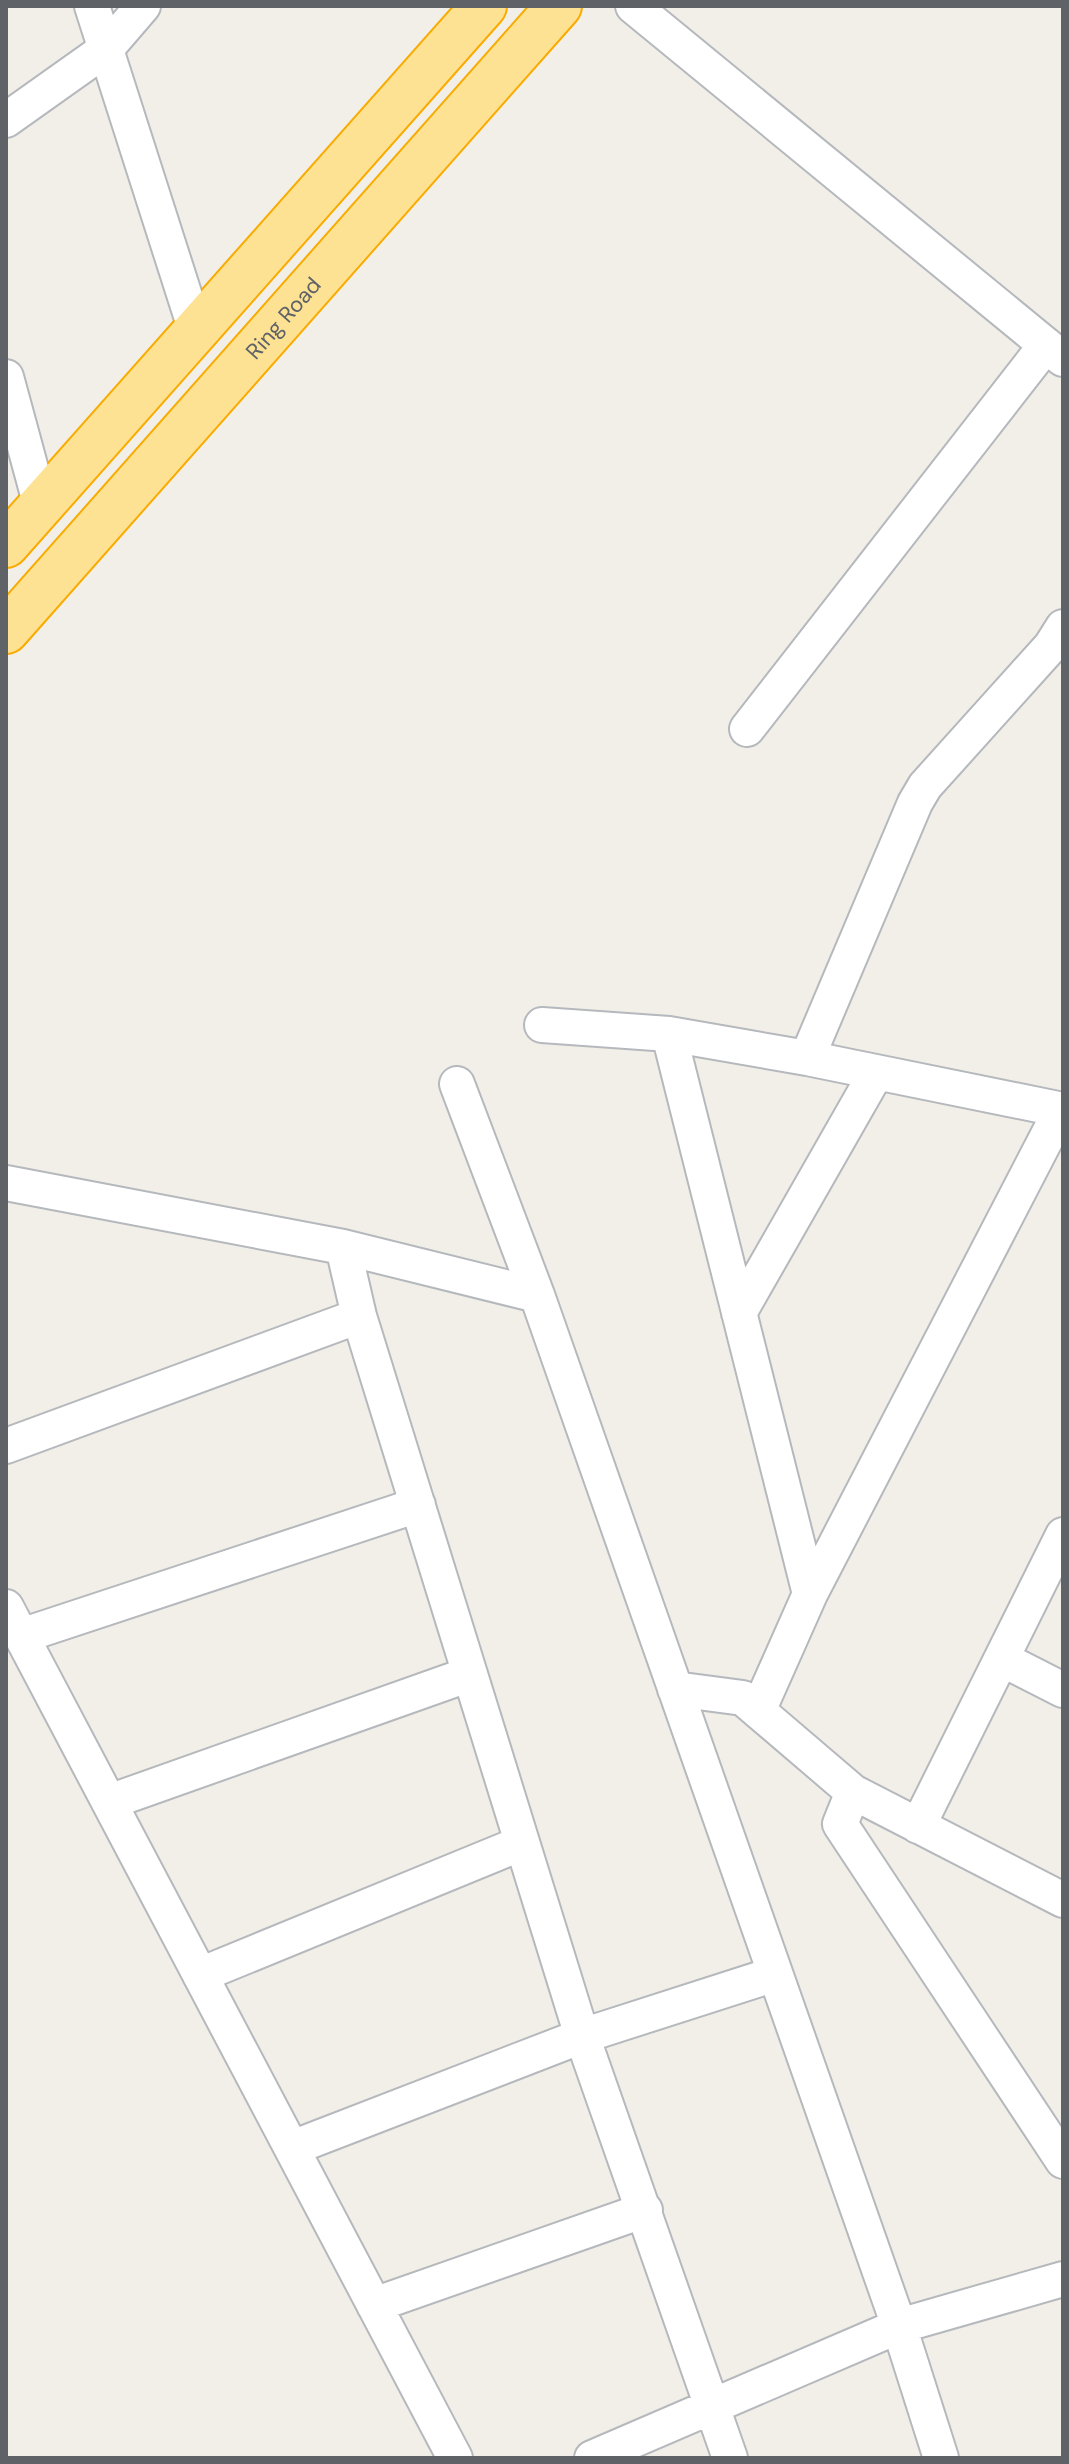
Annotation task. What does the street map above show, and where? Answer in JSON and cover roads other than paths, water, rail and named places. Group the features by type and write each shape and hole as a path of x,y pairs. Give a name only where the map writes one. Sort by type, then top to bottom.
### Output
{"highway":[{"path":"6,545 484,6"},
{"name":"Ring Road","path":"6,631 559,6"}],"street":[{"path":"92,6 196,331"},
{"path":"6,120 106,49 143,6"},
{"path":"633,6 1054,352 747,729"},
{"path":"6,377 41,506"},
{"path":"807,1058 915,803 925,786 1059,642"},
{"path":"542,1025 669,1034 807,1058 1062,1110 810,1594 758,1711"},
{"path":"669,1034 810,1594"},
{"path":"739,1313 876,1073"},
{"path":"457,1084 537,1295 899,2326 941,2458"},
{"path":"6,1183 343,1247 537,1295"},
{"path":"343,1247 359,1316 582,2036 730,2458"},
{"path":"6,1446 359,1316"},
{"path":"418,1505 14,1622 455,2458"},
{"path":"918,1826 1063,1535"},
{"path":"1002,1659 1063,1690"},
{"path":"109,1802 470,1674"},
{"path":"675,1689 743,1698 853,1792 1063,1900"},
{"path":"853,1792 840,1824 1059,2139"},
{"path":"200,1975 522,1843"},
{"path":"292,2148 582,2036 775,1974"},
{"path":"374,2305 645,2210"},
{"path":"592,2458 899,2326 1063,2279"}]}
